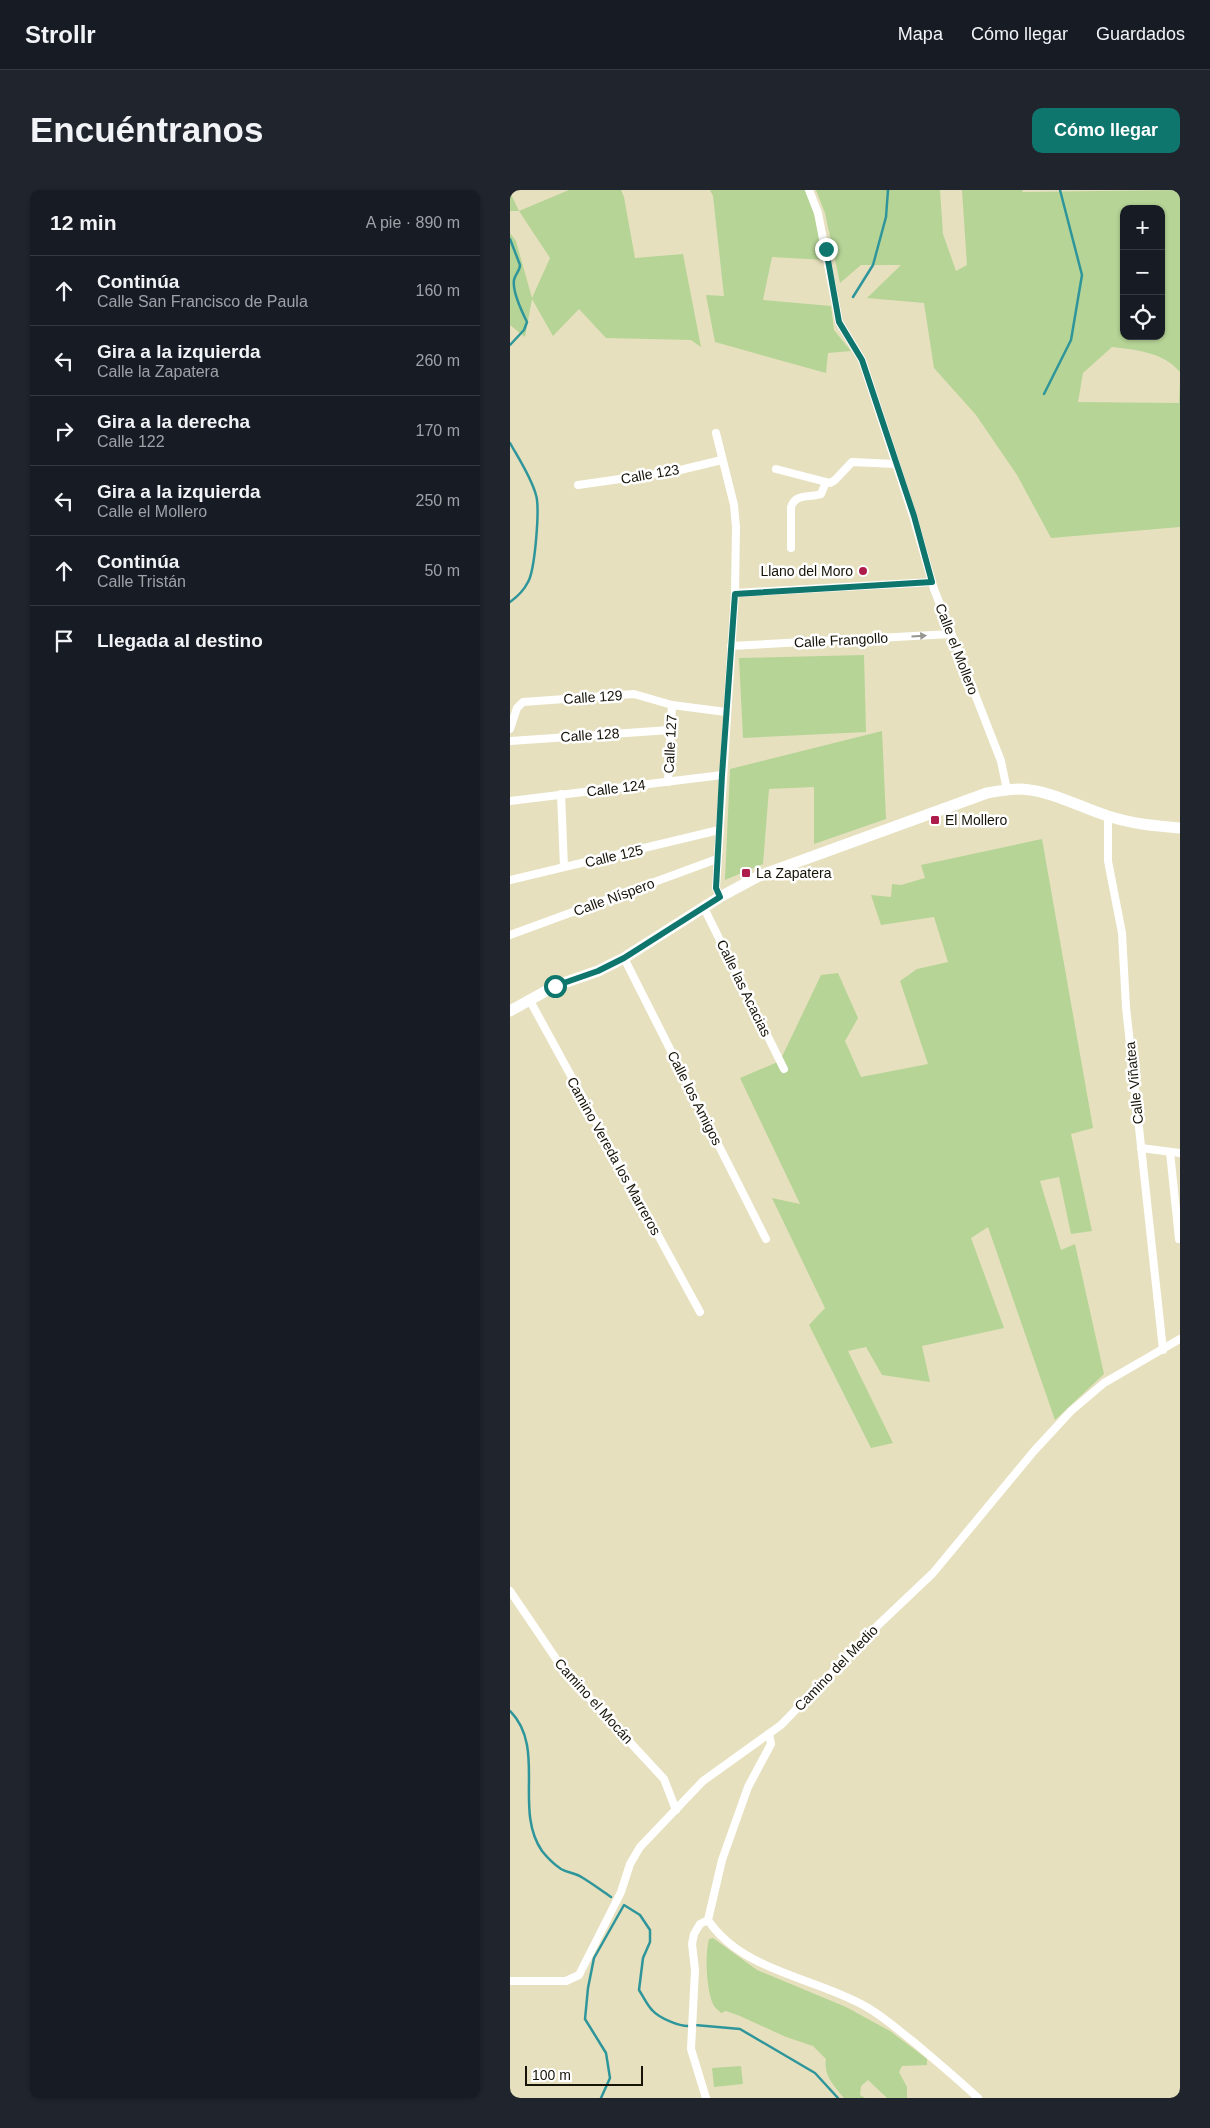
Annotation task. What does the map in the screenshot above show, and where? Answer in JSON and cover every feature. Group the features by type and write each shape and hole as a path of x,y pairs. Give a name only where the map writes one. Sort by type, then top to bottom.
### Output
{"main road":[{"path":"510,1011 555,986 598,971 624,958 720,897 759,876 987,793 1007,790 1035,790 1053,794 1108,816 1154,826 1180,828"}],"street":[{"name":"Calle el Mollero","path":"809,190 818,213 841,328 852,340 862,360 895,464 914,516 932,582 1001,761 1007,790"},
{"path":"716,433 735,512 735,594 716,888 720,897"},
{"name":"Calle 123","path":"578,485 676,471 722,460"},
{"path":"776,468 830,483 852,462 895,464"},
{"path":"791,548 791,507 793,502 800,497 821,494 826,482"},
{"path":"735,594 932,582"},
{"name":"Calle Frangollo","path":"731,646 951,634"},
{"name":"Calle 129","path":"510,729 519,704 523,702 634,694 672,705 726,712"},
{"name":"Calle 127","path":"668,782 672,705"},
{"name":"Calle 128","path":"510,741 670,730"},
{"name":"Calle 124","path":"510,801 722,775"},
{"path":"561,794 564,867"},
{"name":"Calle Viñatea","path":"1108,816 1108,862 1122,933 1124,982 1163,1350"},
{"name":"Calle 125","path":"510,880 642,850 719,830"},
{"name":"Calle Níspero","path":"510,935 718,859"},
{"name":"Calle las Acacias","path":"704,908 784,1069"},
{"name":"Calle los Amigos","path":"624,958 766,1239"},
{"name":"Camino Vereda los Marreros","path":"529,999 700,1312"},
{"path":"1141,1148 1180,1153"},
{"path":"1170,1152 1179,1238"},
{"name":"Camino del Medio","path":"510,1981 566,1982 579,1975 621,1892 634,1855 703,1781 745,1749 769,1734 814,1692 874,1629 933,1573 1034,1451 1071,1410 1104,1383 1180,1339"},
{"name":"Camino el Mocán","path":"510,1591 564,1672 664,1778 676,1810"},
{"path":"769,1734 770,1744 748,1787 722,1860 708,1920 714,1929 726,1940 760,1962 847,1997 883,2018 958,2079 978,2098"},
{"path":"706,2098 692,2050 695,1970 692,1944 694,1934 700,1924 708,1920"}],"green space":[{"path":"569,190 621,190 624,197 635,258 683,254 701,347 691,340 606,338 579,309 553,336 532,299 525,337 510,325 510,233 516,241 532,298 550,258 519,211"},
{"path":"710,190 806,190 814,211 825,260 772,257 763,300 831,306 834,330 851,351 828,353 826,373 715,342 706,295 724,296 713,196"},
{"path":"816,190 940,190 943,234 956,271 967,265 962,190 1022,190 1023,192 1180,190 1180,372 1173,365 1158,356 1112,347 1083,373 1078,402 1179,403 1180,379 1180,527 1051,538 1017,475 976,415 934,368 924,303 867,298 901,265 861,265 840,283 825,213"},
{"path":"510,192 519,211 510,211"},
{"path":"864,655 866,732 743,738 739,658"},
{"path":"882,731 886,819 814,844 814,787 769,789 763,864 725,880 730,769"},
{"path":"1042,839 1093,1128 1071,1134 1092,1231 1071,1234 1059,1177 1040,1181 1061,1250 1075,1244 1104,1374 1055,1420 988,1227 971,1238 1004,1328 922,1346 930,1382 882,1375 866,1347 848,1351 893,1443 871,1448 809,1325 825,1308 772,1198 800,1204 740,1078 780,1061 821,975 838,973 858,1018 845,1041 861,1077 928,1064 900,981 917,969 948,962 934,917 881,925 871,895 891,897 892,884 901,885 925,878 921,865"},
{"path":"713,1938 757,1970 846,2007 890,2031 927,2059 927,2065 902,2066 899,2072 907,2087 907,2098 887,2098 868,2080 861,2086 860,2095 865,2098 844,2098 833,2085 828,2075 826,2059 813,2046 786,2037 740,2016 726,2011 721,2013 713,2004 708,1981 708,1945 709,1939"},
{"path":"741,2066 743,2084 714,2087 712,2068"}],"waterway":[{"path":"853,297 873,265 886,217 888,190"},
{"path":"1044,394 1071,340 1082,275 1060,190"},
{"path":"510,239 520,265 514,280 514,290 527,322 524,330 510,345"},
{"path":"510,443 534,488 537,502 535,553 531,575 522,591 510,602"},
{"path":"510,1711 521,1726 527,1743 530,1817 534,1834 542,1851 561,1869 580,1876 611,1897"},
{"path":"601,2098 610,2078 606,2053 585,2019 588,1988 594,1958 624,1905 640,1915 650,1930 650,1942 643,1958 639,1990 648,2006 655,2013 664,2019 690,2026"},
{"path":"695,2025 740,2029 815,2073 838,2098"}],"place":[{"name":"Llano del Moro","path":"863,571"},
{"name":"El Mollero","path":"935,820"},
{"name":"La Zapatera","path":"746,873"}],"route":[{"path":"555,986 598,971 624,958 720,897 716,888 735,594 932,582 914,516 895,464 862,360 852,340 841,328 839,322 826,249"}]}
